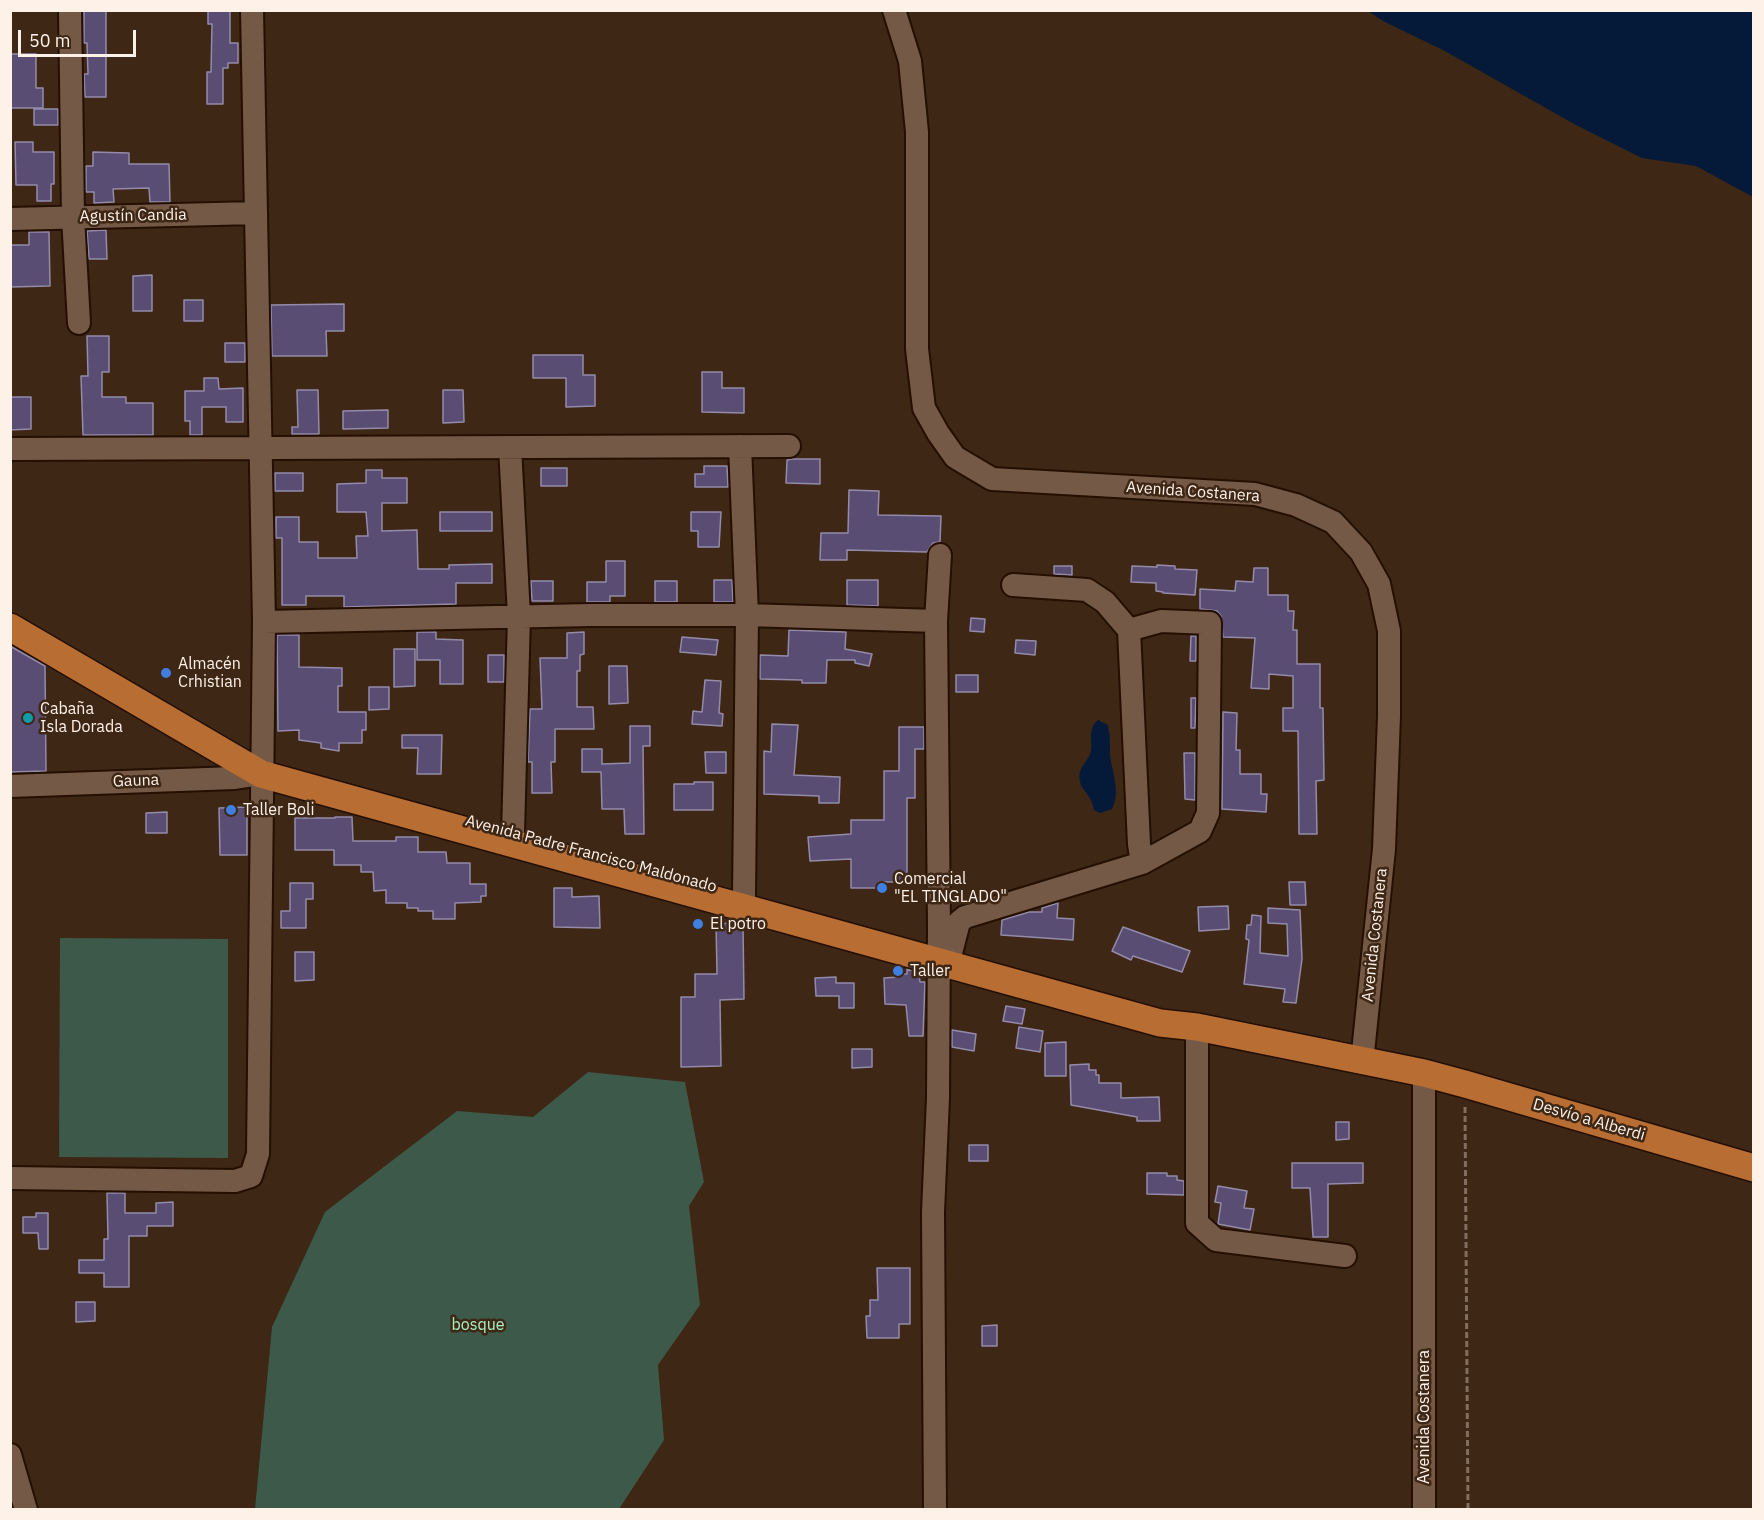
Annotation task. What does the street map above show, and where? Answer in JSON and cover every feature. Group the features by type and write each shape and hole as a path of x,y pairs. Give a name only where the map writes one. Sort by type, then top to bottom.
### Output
{"main road":[{"name":"Avenida Padre Francisco Maldonado","path":"10,618 262,768 513,833 942,954"},
{"name":"Avenida Padre Francisco Maldonado","path":"10,627 262,768 942,954 1163,1011 1197,1027 1424,1073"},
{"name":"Desvío a Alberdi","path":"1424,1073 1754,1168"}],"street":[{"path":"70,10 73,217 79,323"},
{"path":"10,1178 235,1181 251,1176 258,1154 264,622 252,10"},
{"name":"Avenida Costanera","path":"894,10 910,61 917,132 917,349 924,408 955,457 993,478 1255,494 1296,505 1333,522 1361,552 1379,584 1389,631 1388,749 1384,849 1362,1062"},
{"name":"Agustín Candia","path":"10,219 256,213"},
{"path":"740,446 747,615 744,897"},
{"path":"10,449 789,446"},
{"path":"510,447 519,616 513,833"},
{"path":"935,1509 933,1212 942,954 936,621 940,555"},
{"path":"1013,585 1088,590 1105,602 1129,630 1138,844 1142,863"},
{"path":"264,622 519,616 747,615 936,621"},
{"path":"942,954 959,922 965,917 1142,863 1200,831 1208,813 1210,622 1161,621 1129,630"},
{"name":"Gauna","path":"10,786 235,778 262,768"},
{"path":"1197,1027 1197,1223 1216,1240 1345,1256"},
{"name":"Avenida Costanera","path":"1424,1073 1424,1509"},
{"path":"10,1455 20,1507"}],"path":[{"path":"1465,1084 1468,1509"}],"green space":[{"path":"60,938 228,939 228,1158 59,1157"},
{"name":"bosque","path":"588,1072 685,1082 704,1182 689,1206 700,1305 658,1365 664,1440 619,1509 255,1509 272,1327 325,1212 457,1111 533,1117"}],"water":[{"path":"1368,11 1753,11 1753,197 1696,166 1642,158 1576,125 1443,50 1383,21"},
{"path":"1098,720 1108,725 1116,789 1112,809 1100,813 1094,810 1091,800 1081,786 1079,776 1091,751 1091,731"}],"building":[{"path":"84,10 106,10 106,97 85,97 84,74 88,74 87,43 84,43"},
{"path":"208,10 230,10 230,43 238,43 238,63 228,63 228,68 223,68 223,104 207,104 207,72 211,72 212,24 208,24"},
{"path":"10,54 36,54 36,88 43,88 43,108 10,108"},
{"path":"34,109 58,109 58,125 34,125"},
{"path":"15,142 33,142 33,152 54,152 54,184 51,184 51,201 37,201 37,185 16,185"},
{"path":"93,152 129,153 129,164 169,164 170,202 150,202 149,188 113,189 114,202 94,203 94,192 86,192 86,166 93,166"},
{"path":"106,230 107,259 89,259 87,231"},
{"path":"29,232 49,232 50,286 10,287 10,245 29,245"},
{"path":"152,275 152,311 133,311 133,276"},
{"path":"184,300 203,300 203,321 184,321"},
{"path":"344,304 344,331 326,331 327,356 272,356 271,305"},
{"path":"87,336 109,336 109,372 102,372 102,397 126,397 126,403 153,403 153,435 83,435 81,376 88,376"},
{"path":"225,343 245,343 245,362 225,362"},
{"path":"533,355 583,355 583,375 595,375 595,406 566,407 566,378 533,378"},
{"path":"702,372 722,372 722,388 744,388 744,413 702,412"},
{"path":"204,378 218,378 219,389 243,388 243,422 226,422 226,407 202,407 202,435 190,435 190,421 185,421 185,391 204,391"},
{"path":"297,390 318,390 319,434 292,434 292,427 298,427"},
{"path":"443,390 463,390 464,422 443,423"},
{"path":"10,397 31,397 31,429 10,430"},
{"path":"388,410 388,428 343,429 343,411"},
{"path":"820,459 820,484 786,483 787,460"},
{"path":"704,466 727,466 728,487 695,487 695,474 704,474"},
{"path":"541,468 567,468 567,486 541,486"},
{"path":"366,470 382,470 382,478 407,478 407,503 382,503 382,531 417,530 418,569 449,569 449,565 492,564 492,583 456,583 456,604 344,607 344,596 306,596 306,605 282,605 282,538 276,538 276,517 299,517 299,542 318,542 318,558 357,558 356,536 368,536 366,512 337,512 337,484 366,483"},
{"path":"275,473 303,473 303,491 275,491"},
{"path":"849,490 879,491 878,515 941,516 940,542 933,543 927,552 847,550 847,560 820,560 821,533 848,533"},
{"path":"440,512 492,512 492,531 440,531"},
{"path":"691,512 721,512 719,547 698,547 698,531 691,531"},
{"path":"606,561 625,561 625,596 610,596 610,602 587,602 587,582 606,582"},
{"path":"1157,565 1197,570 1195,595 1163,593 1156,591 1156,583 1131,582 1132,566 1157,567"},
{"path":"1054,566 1072,566 1072,575 1054,574"},
{"path":"1254,568 1268,568 1268,595 1288,595 1288,611 1294,611 1293,630 1297,630 1297,664 1320,664 1324,780 1316,781 1317,834 1299,834 1298,731 1283,731 1283,708 1293,708 1293,676 1269,674 1269,689 1251,688 1255,638 1223,637 1221,616 1217,611 1200,609 1200,589 1235,591 1236,581 1253,582"},
{"path":"714,580 732,580 733,602 714,602"},
{"path":"847,580 878,580 878,606 847,605"},
{"path":"531,581 553,581 553,601 532,601"},
{"path":"655,581 677,581 677,602 655,602"},
{"path":"971,618 985,619 984,632 970,631"},
{"path":"789,630 846,632 845,649 872,654 869,666 855,663 855,660 827,660 826,683 760,679 760,655 788,656"},
{"path":"417,632 436,632 436,639 463,640 463,684 440,684 440,660 417,660"},
{"path":"584,632 584,654 580,655 580,671 577,671 577,707 593,707 594,729 555,729 555,762 551,762 552,793 532,793 532,762 528,762 530,709 542,709 540,658 567,658 567,633"},
{"path":"277,635 299,635 299,667 342,668 342,686 338,686 338,712 366,712 366,730 362,730 362,743 339,743 339,751 321,748 321,743 299,740 299,730 278,731"},
{"path":"1191,636 1196,636 1196,661 1190,661"},
{"path":"682,637 718,640 716,655 680,652"},
{"path":"1016,640 1036,641 1035,655 1015,653"},
{"name":"Cabaña Isla Dorada","path":"10,646 45,666 46,771 10,772"},
{"path":"394,649 415,649 415,686 394,687"},
{"path":"488,655 504,655 504,682 488,682"},
{"path":"609,666 627,666 628,703 609,704"},
{"path":"956,675 978,675 978,692 956,692"},
{"path":"705,680 721,681 719,713 723,714 722,726 692,724 693,711 702,712"},
{"path":"369,687 389,687 389,709 369,710"},
{"path":"1191,698 1196,698 1195,728 1191,728"},
{"path":"1223,712 1237,713 1236,750 1240,750 1240,774 1261,774 1261,794 1267,794 1266,812 1222,809"},
{"path":"772,724 798,725 794,775 840,777 839,803 819,803 819,796 764,794 764,751 771,752"},
{"path":"630,726 650,726 650,746 643,746 644,834 625,834 624,809 602,809 601,772 582,772 582,749 602,749 602,764 630,763"},
{"path":"899,727 924,727 924,749 915,749 915,798 907,798 907,882 882,882 882,888 851,888 851,859 810,861 808,837 851,834 851,820 884,820 884,771 899,771"},
{"path":"402,735 442,735 441,774 417,774 418,748 402,748"},
{"path":"705,752 726,752 726,773 706,773"},
{"path":"1184,753 1195,753 1195,800 1185,799"},
{"path":"694,782 713,782 713,810 674,810 674,784 694,784"},
{"path":"247,807 247,855 220,855 219,808"},
{"path":"167,812 167,833 146,833 146,813"},
{"path":"352,817 353,841 396,841 396,837 418,837 418,852 446,852 447,863 470,863 470,884 486,884 486,896 481,896 481,902 455,903 455,919 433,919 433,911 407,908 407,903 386,903 386,890 374,891 373,872 361,872 361,865 334,865 334,850 295,850 295,818"},
{"path":"1289,882 1305,882 1306,905 1290,905"},
{"path":"290,883 313,883 313,899 306,899 306,928 281,928 281,911 290,911"},
{"path":"554,888 572,888 572,897 599,896 600,928 554,927"},
{"path":"1058,903 1057,918 1074,919 1073,940 1001,935 1002,920 1029,912 1042,912 1042,908"},
{"path":"1228,906 1229,929 1199,931 1198,907"},
{"path":"1268,908 1300,910 1302,959 1296,1003 1283,1002 1285,989 1244,984 1249,940 1246,939 1247,925 1251,925 1252,915 1261,916 1260,953 1288,956 1287,924 1268,923"},
{"path":"716,923 743,924 744,999 720,1000 721,1066 681,1067 681,997 695,997 695,974 717,974"},
{"path":"1123,927 1190,951 1182,972 1133,956 1131,960 1112,951"},
{"path":"295,952 314,952 314,980 295,981"},
{"path":"907,969 919,973 920,982 925,982 923,1036 909,1036 906,1005 885,1004 884,978 907,974"},
{"path":"836,977 836,983 854,983 854,1008 839,1008 839,996 816,996 815,978"},
{"path":"1006,1006 1025,1009 1022,1024 1003,1021"},
{"path":"1019,1027 1043,1031 1040,1052 1016,1048"},
{"path":"952,1030 976,1034 974,1051 952,1047"},
{"path":"1066,1042 1066,1076 1045,1076 1045,1043"},
{"path":"852,1049 872,1049 872,1067 852,1068"},
{"path":"1089,1064 1089,1070 1096,1070 1096,1075 1099,1075 1099,1083 1121,1083 1121,1098 1159,1097 1160,1121 1137,1121 1137,1117 1071,1105 1070,1065"},
{"path":"1336,1122 1349,1122 1349,1139 1336,1140"},
{"path":"969,1145 988,1145 988,1161 969,1161"},
{"path":"1292,1163 1363,1163 1363,1183 1328,1184 1328,1237 1313,1237 1310,1188 1292,1188"},
{"path":"1147,1173 1167,1173 1167,1176 1177,1176 1177,1180 1184,1181 1184,1195 1147,1194"},
{"path":"1218,1186 1247,1191 1244,1208 1254,1209 1250,1230 1218,1224 1221,1203 1215,1202"},
{"path":"107,1193 125,1193 125,1213 156,1213 156,1203 173,1202 173,1226 147,1226 147,1236 129,1236 129,1287 104,1287 104,1273 79,1273 79,1260 104,1260 104,1239 108,1239"},
{"path":"36,1213 48,1213 48,1249 39,1249 38,1233 23,1233 23,1217 36,1217"},
{"path":"877,1268 910,1268 910,1324 899,1324 899,1338 867,1338 866,1316 870,1316 870,1300 878,1300"},
{"path":"76,1302 95,1302 95,1321 76,1322"},
{"path":"997,1325 997,1346 982,1346 982,1326"}],"place":[{"name":"Almacén Crhistian","path":"166,673"},
{"name":"Cabaña Isla Dorada","path":"28,718"},
{"name":"Taller Boli","path":"231,810"},
{"name":"Comercial \"EL TINGLADO\"","path":"882,888"},
{"name":"El potro","path":"698,924"},
{"name":"Taller","path":"898,971"}]}
